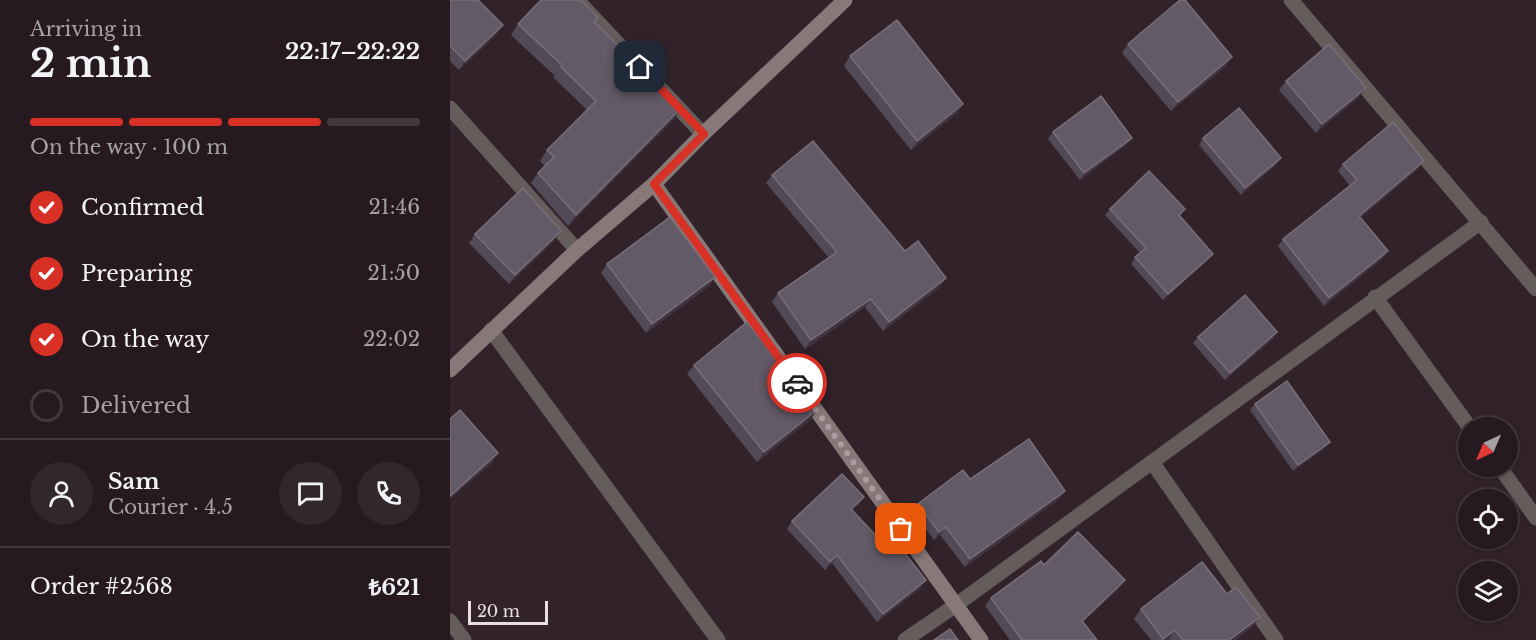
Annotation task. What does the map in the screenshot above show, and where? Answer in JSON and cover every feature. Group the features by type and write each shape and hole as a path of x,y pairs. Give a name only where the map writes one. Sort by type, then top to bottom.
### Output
{"street":[{"path":"577,0 704,134"},
{"path":"450,370 577,250 654,184 845,0"},
{"path":"1291,0 1536,289"},
{"path":"450,108 577,250"},
{"path":"654,184 981,640"},
{"path":"905,640 1480,222"},
{"path":"1376,297 1462,417"},
{"path":"491,330 718,640"},
{"path":"1152,462 1276,640"},
{"path":"1507,477 1536,518"},
{"path":"450,621 464,640"}],"building":[{"path":"450,0 478,0 503,25 465,61 450,46"},
{"path":"541,0 581,0 598,17 594,22 681,108 576,215 538,173 554,157 547,150 596,101 518,24"},
{"path":"1180,0 1185,0 1232,57 1178,102 1128,44"},
{"path":"897,20 963,104 917,141 850,56"},
{"path":"1329,44 1366,88 1322,124 1286,81"},
{"path":"1101,96 1132,138 1084,173 1053,132"},
{"path":"1239,108 1281,158 1245,188 1203,138"},
{"path":"1393,122 1424,161 1359,216 1388,251 1329,298 1283,239 1357,180 1343,164"},
{"path":"813,141 905,251 918,241 946,278 889,322 871,299 811,340 778,293 837,252 772,175"},
{"path":"1149,171 1185,209 1179,215 1213,254 1168,294 1135,257 1146,248 1110,209"},
{"path":"523,188 561,231 515,275 475,234"},
{"path":"670,217 715,277 652,324 607,264"},
{"path":"1245,295 1277,332 1230,373 1198,337"},
{"path":"747,322 817,410 764,452 694,365"},
{"path":"1287,381 1330,442 1298,465 1255,404"},
{"path":"460,410 498,453 450,496 450,419"},
{"path":"1029,439 1065,491 970,559 946,527 939,532 918,504 963,470 970,479"},
{"path":"842,474 864,497 851,509 881,541 890,534 926,580 883,614 837,555 830,562 792,521"},
{"path":"1078,532 1125,580 1082,621 1097,640 1022,640 991,598 1041,561 1044,565"},
{"path":"1202,562 1227,594 1236,587 1260,617 1229,640 1183,640 1175,630 1163,639 1141,609"},
{"path":"950,629 958,640 934,640"}],"way so far":[{"path":"797,383 901,529"}],"route":[{"path":"640,67 704,134 654,184 797,383"}]}
